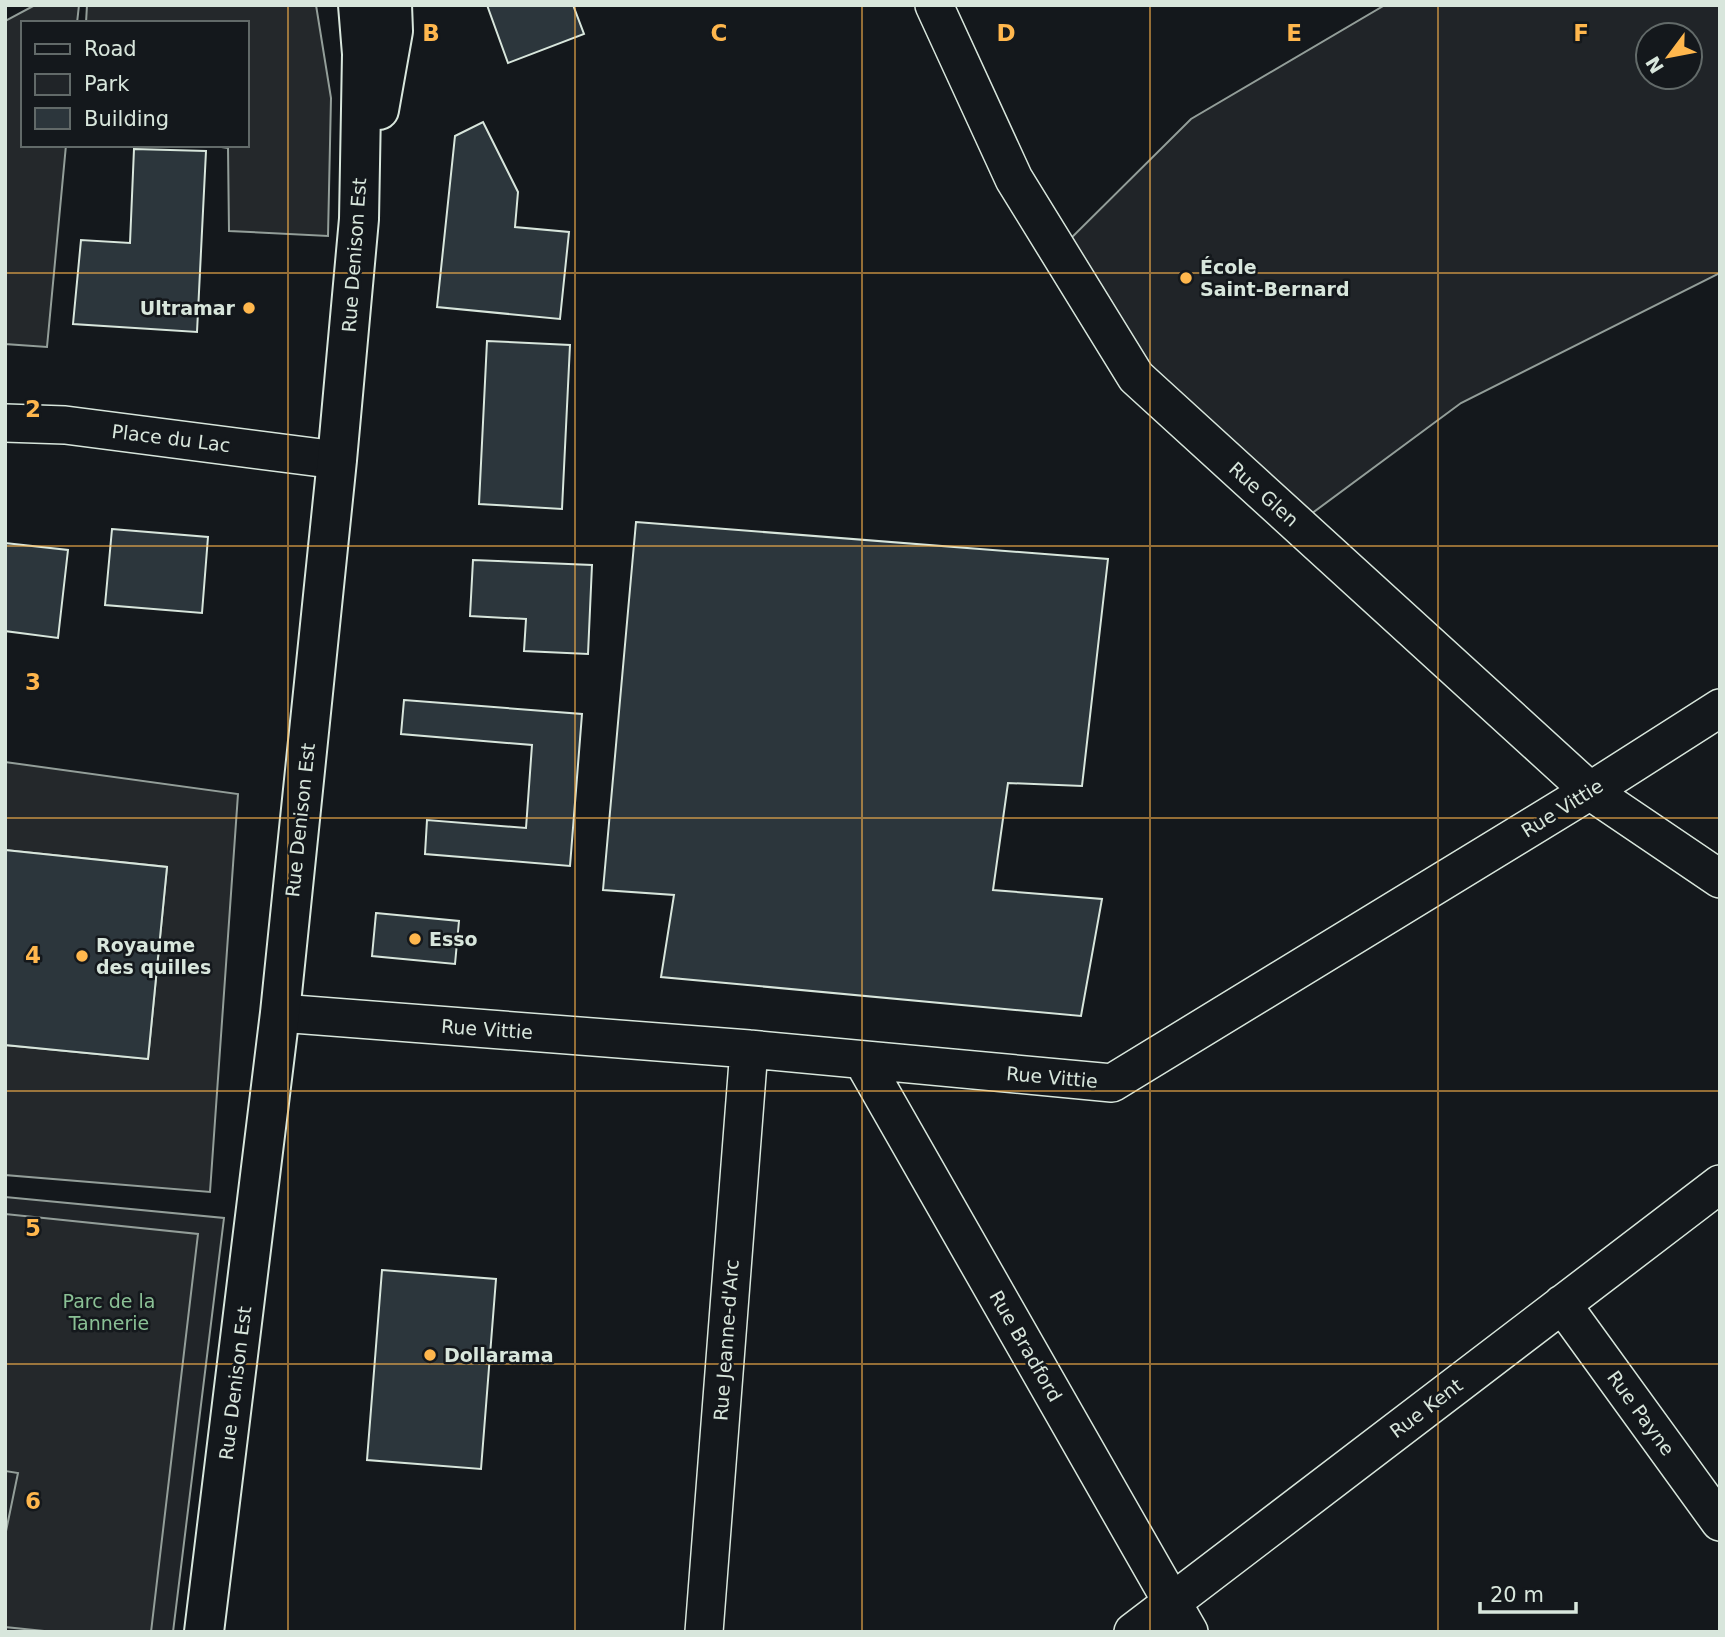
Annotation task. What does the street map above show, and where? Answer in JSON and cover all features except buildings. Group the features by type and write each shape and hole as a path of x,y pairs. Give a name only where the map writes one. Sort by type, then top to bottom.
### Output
{"main road":[{"name":"Rue Denison Est","path":"204,1632 280,1013 337,460 359,219 362,54 358,5"},
{"path":"359,219 393,31 392,5"}],"street":[{"name":"Rue Glen","path":"934,5 1014,179 1136,377 1590,791 1720,879"},
{"name":"Place du Lac","path":"5,423 65,425 337,460"},
{"name":"Rue Vittie","path":"280,1013 749,1049 1112,1083 1590,791 1720,708"},
{"name":"Rue Jeanne-d'Arc","path":"704,1632 749,1049"},
{"name":"Rue Bradford","path":"863,1061 1181,1617"},
{"name":"Rue Kent","path":"1133,1632 1181,1617 1562,1304 1720,1184"},
{"name":"Rue Payne","path":"1562,1304 1720,1522"}],"green space":[{"path":"1385,5 1720,5 1720,273 1461,403 1284,534 1054,255 1191,119"},
{"name":"Parc de la Tannerie","path":"5,1197 224,1218 173,1632 5,1632"}],"shaded area":[{"path":"35,5 79,5 77,21 21,21 21,147 66,147 47,347 5,344 5,21"},
{"path":"87,5 316,5 331,98 328,236 229,231 228,148 221,147 248,147 248,21 86,21"},
{"path":"5,762 238,794 210,1192 5,1175 5,1045 148,1059 167,867 5,850"},
{"name":"Parc de la Tannerie","path":"5,1214 198,1234 151,1632 54,1632 5,1627 5,1536 18,1473 5,1471"}],"place":[{"name":"École Saint-Bernard","path":"1186,278"},
{"name":"Ultramar","path":"249,308"},
{"name":"Esso","path":"415,939"},
{"name":"Royaume des quilles","path":"82,956"},
{"name":"Dollarama","path":"430,1355"}]}
